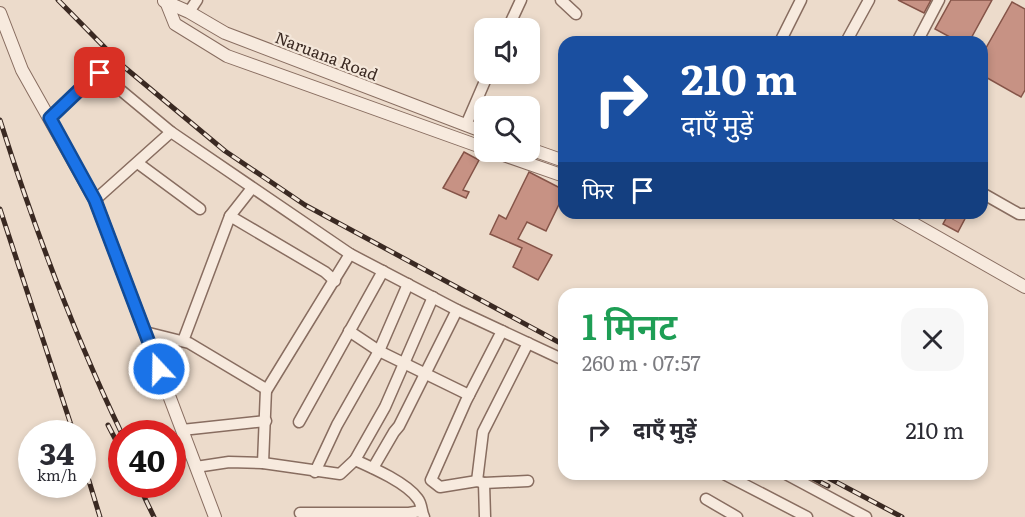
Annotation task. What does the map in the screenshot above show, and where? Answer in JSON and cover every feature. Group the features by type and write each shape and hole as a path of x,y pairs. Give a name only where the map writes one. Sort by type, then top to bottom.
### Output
{"street":[{"path":"189,12 197,0"},
{"path":"513,18 521,0"},
{"path":"561,0 576,14"},
{"path":"783,36 801,0"},
{"path":"849,36 869,0"},
{"path":"920,36 939,0"},
{"path":"165,2 175,24 227,56 474,144"},
{"name":"Naruana Road","path":"165,2 189,12 225,33 474,128"},
{"path":"0,14 22,70 95,200 179,420"},
{"path":"50,118 98,73 171,132 350,254 456,309 558,357"},
{"path":"466,125 484,84"},
{"path":"95,200 139,164 171,132"},
{"path":"540,152 558,159"},
{"path":"524,162 558,174"},
{"path":"139,164 200,209"},
{"path":"183,341 230,216 252,188"},
{"path":"988,196 1019,214 1025,214"},
{"path":"230,216 326,272 335,281"},
{"path":"906,219 1025,287"},
{"path":"263,463 266,391 350,254"},
{"path":"299,422 383,272"},
{"path":"315,472 337,425 379,351 408,284"},
{"path":"196,467 229,462 263,463 340,474 355,460 385,407 433,297"},
{"path":"373,468 399,426 456,309"},
{"path":"349,331 405,365 470,395"},
{"path":"502,331 431,480 440,487 480,482 528,481"},
{"path":"145,332 183,341 232,368 266,391"},
{"path":"485,517 480,482 483,432 528,343"},
{"path":"186,429 266,421"},
{"path":"186,440 215,517"},
{"path":"300,513 422,514 421,502 413,492 355,460"},
{"path":"736,480 807,517"},
{"path":"797,480 866,517"},
{"path":"706,499 737,517"}],"building":[{"path":"898,0 931,0 924,13"},
{"path":"951,0 992,0 972,36 948,36 935,29"},
{"path":"1012,2 1025,9 1025,90 1021,97 988,78 988,44"},
{"path":"464,152 474,157 474,162 478,162 463,190 469,192 466,198 443,188"},
{"path":"529,172 558,187 558,206 546,231 527,222 518,239 552,255 538,280 513,267 522,248 490,234 499,215 506,219"},
{"path":"946,219 965,219 958,232 943,224"}],"railway":[{"path":"58,0 123,66 225,151 305,205 558,342"},
{"path":"0,120 55,279 115,420"},
{"path":"0,209 69,420"},
{"path":"816,480 828,486"},
{"path":"832,480 902,517"},
{"path":"94,498 100,517"},
{"path":"145,498 154,517"}],"route":[{"path":"100,73 95,75 50,118 95,200 159,369"}]}
